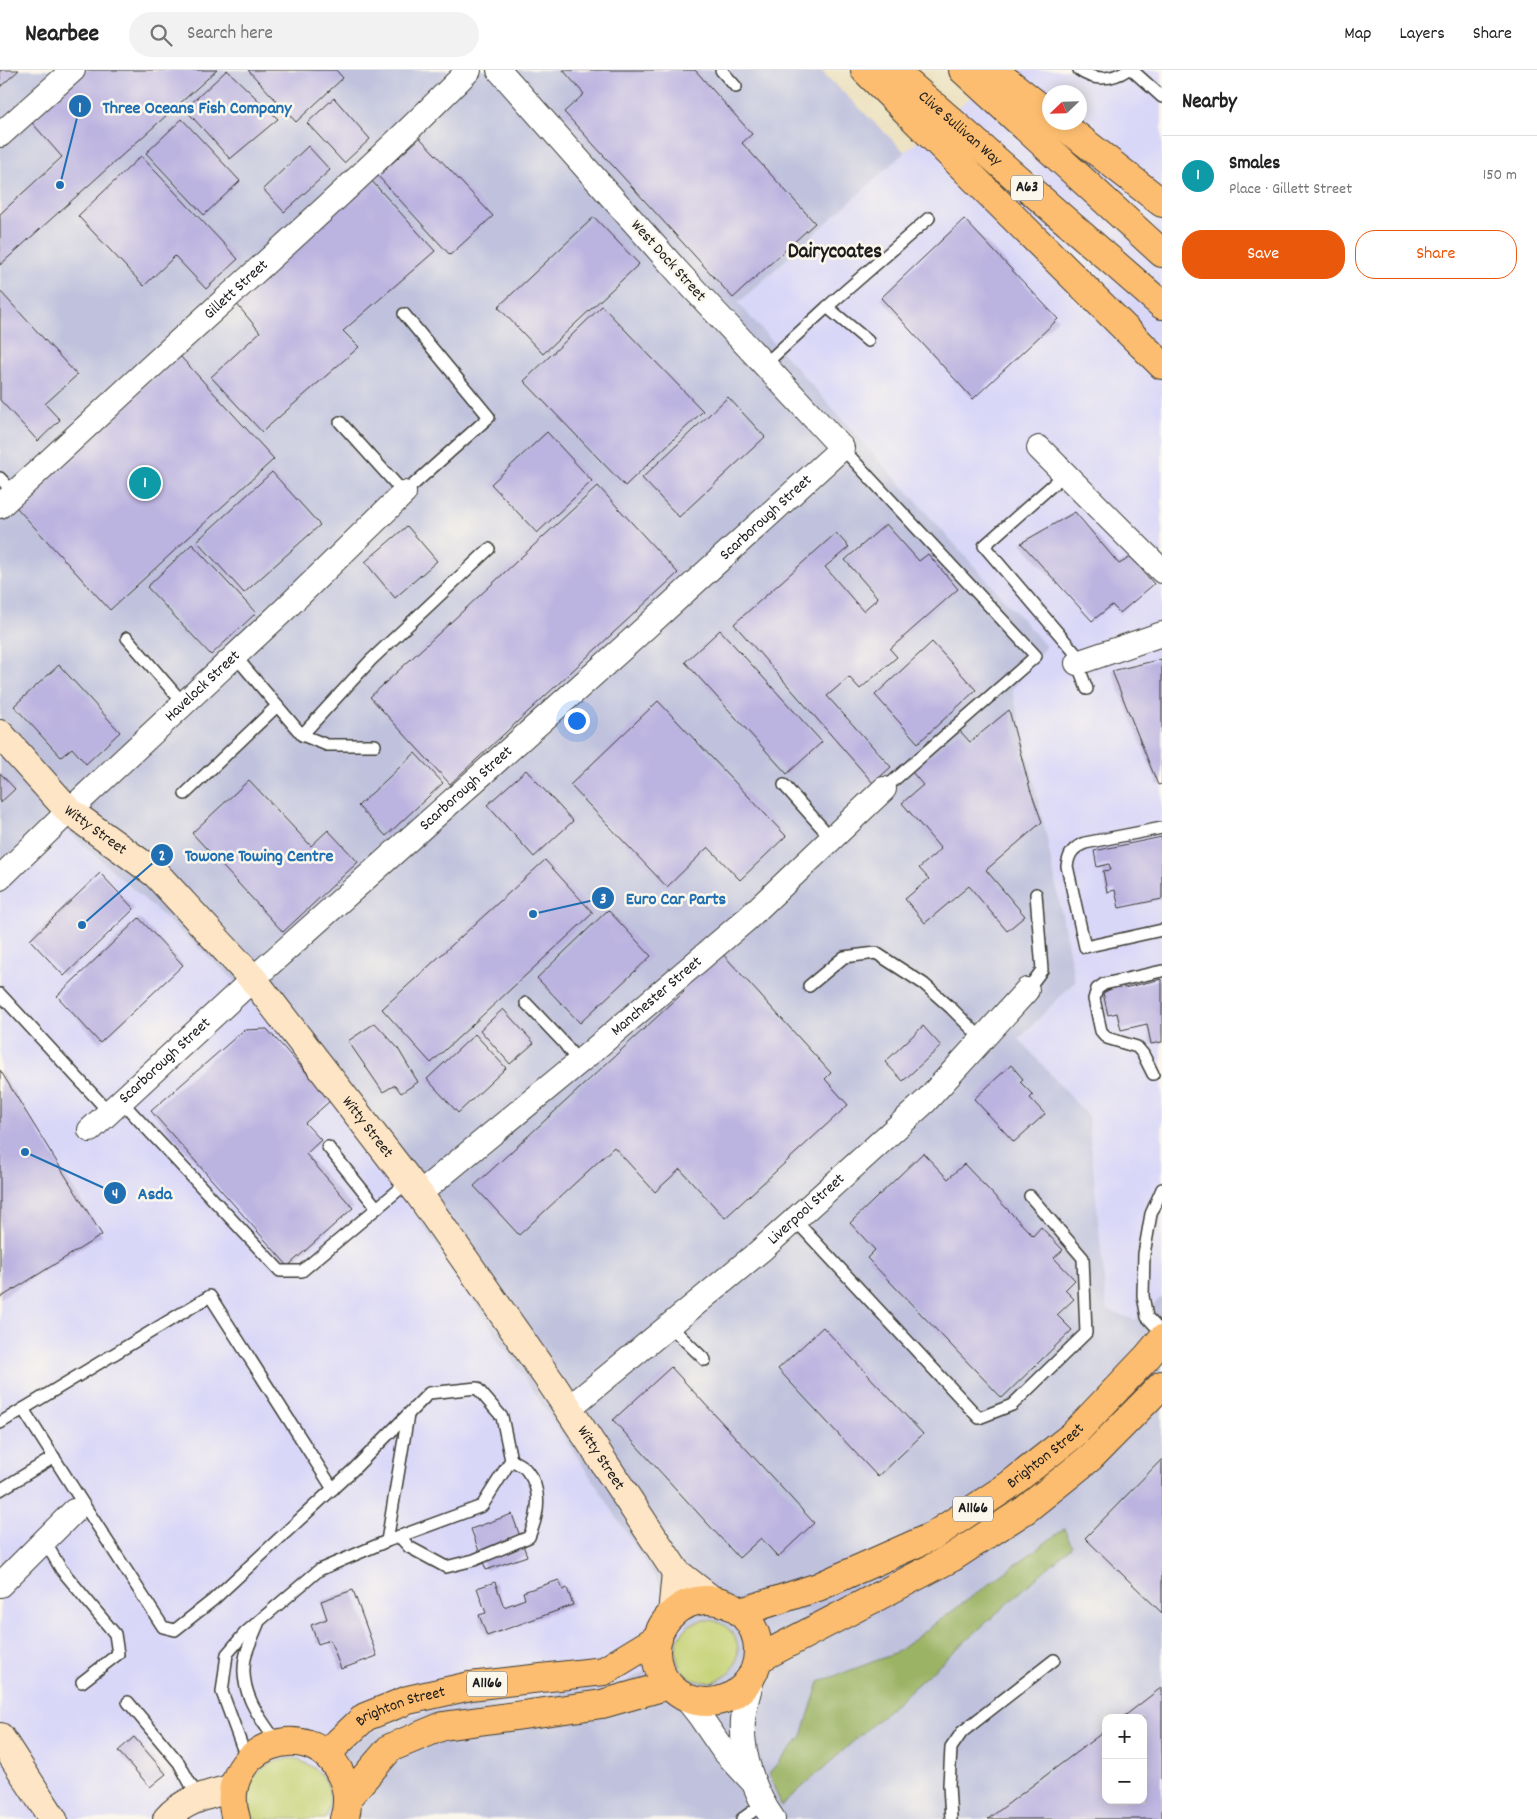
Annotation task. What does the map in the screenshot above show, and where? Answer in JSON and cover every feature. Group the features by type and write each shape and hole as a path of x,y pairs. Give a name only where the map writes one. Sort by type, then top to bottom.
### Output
{"main road":[{"path":"865,70 1162,365"},
{"name":"Clive Sullivan Way","path":"893,70 1162,305"},
{"name":"A63","path":"963,70 1162,253"},
{"path":"993,70 1042,109"},
{"path":"1069,130 1162,204"},
{"name":"Brighton Street","path":"741,1612 818,1587 933,1536 1008,1486 1073,1435 1162,1339"},
{"name":"Brighton Street","path":"755,1667 953,1557 1026,1510 1091,1457 1162,1385"},
{"path":"712,1600 728,1604 741,1612 752,1625 758,1642 755,1667 744,1688 730,1697 715,1702 699,1702 676,1690 660,1671 656,1654 658,1638 663,1625 672,1614 684,1606 697,1601 712,1600"},
{"name":"Brighton Street","path":"326,1754 365,1717 408,1700 470,1686 604,1671 658,1638"},
{"name":"Brighton Street","path":"345,1809 390,1748 443,1726 602,1704 676,1690"},
{"path":"236,1819 232,1807 233,1788 238,1773 247,1760 261,1749 278,1743 303,1743 311,1745 326,1754 337,1766 344,1782 345,1809"}],"street":[{"path":"0,135 73,70"},
{"name":"Gillett Street","path":"5,492 315,219 426,114 469,70"},
{"name":"West Dock Street","path":"499,70 679,274 842,448"},
{"name":"Scarborough Street","path":"90,1130 253,979 632,640 842,448"},
{"path":"1039,448 1162,570"},
{"name":"Havelock Street","path":"0,878 284,610 404,493"},
{"path":"1080,662 1162,634"},
{"name":"Witty Street","path":"0,734 69,811 156,874 253,979 294,1030 413,1188 552,1384 676,1572 712,1600"},
{"name":"Manchester Street","path":"413,1188 579,1063 747,919 884,789"},
{"name":"Liverpool Street","path":"568,1409 760,1252 926,1101 1027,990"},
{"path":"0,1585 44,1540 79,1508"},
{"path":"672,1614 676,1572"},
{"path":"755,1667 743,1719 743,1743 763,1802"},
{"path":"676,1690 699,1715 763,1802"},
{"path":"0,1737 53,1819"},
{"path":"167,1819 175,1810 198,1798 233,1788"}],"lane":[{"path":"721,70 736,87"},
{"path":"1079,70 1094,77 1106,78 1119,75 1127,70"},
{"path":"1132,70 1162,96"},
{"path":"764,365 929,218"},
{"path":"827,308 868,341"},
{"path":"340,422 404,493 489,417 404,314"},
{"path":"842,448 1036,656 884,789"},
{"path":"1065,474 984,546 1080,662 1087,689"},
{"path":"302,735 371,660 489,549"},
{"path":"126,638 183,704"},
{"path":"235,656 302,735 327,745 375,745"},
{"path":"185,794 277,706"},
{"path":"784,785 832,839"},
{"path":"1162,828 1085,843 1074,848 1068,856 1067,866 1085,947 1162,930"},
{"path":"1027,990 1042,970 1036,894"},
{"path":"809,986 844,957 876,953 924,984 982,1039"},
{"path":"1153,1074 1138,1048 1106,1038 1101,1031 1094,999 1097,989 1104,984 1162,971"},
{"path":"0,994 280,1271 302,1271 377,1208 413,1188"},
{"path":"526,1003 563,1042 579,1063"},
{"path":"328,1147 377,1208"},
{"path":"1162,1189 1151,1214 1144,1254 1143,1296 1147,1317 1162,1333"},
{"path":"795,1220 979,1418 1012,1405 1086,1333 1083,1258 1030,1196"},
{"path":"0,1423 210,1296 333,1489"},
{"path":"670,1326 705,1360"},
{"path":"23,1409 54,1457 79,1508 163,1627 176,1630 213,1600 333,1489 429,1393 477,1388 502,1417 511,1460 482,1506 399,1536 319,1570 245,1633 227,1654 222,1692 247,1760"},
{"path":"387,1541 408,1415"},
{"path":"0,1490 54,1457"},
{"path":"399,1536 409,1547 446,1566 474,1560 529,1537 537,1517 536,1486 527,1469 511,1460"},
{"path":"44,1540 61,1569 116,1634 118,1654 82,1682"},
{"path":"258,1623 246,1655 244,1683 257,1715 278,1743"},
{"path":"951,1819 949,1793 951,1748 962,1732 1054,1660"},
{"path":"128,1702 180,1764 198,1798"},
{"path":"742,1819 763,1802"}],"shaded area":[{"path":"0,70 820,70 905,152 738,303 1046,646 1012,689 1046,834 1075,981 1019,1039 1088,1116 1107,1310 1135,1320 1162,1297 1162,1819 325,1819 330,1802 329,1790 319,1772 364,1736 407,1716 487,1701 555,1693 625,1681 676,1656 682,1670 690,1678 700,1682 717,1681 731,1671 737,1661 734,1636 725,1626 713,1621 707,1620 693,1623 687,1628 605,1499 393,1180 251,995 66,829 0,894"},
{"path":"1003,70 1162,70 1162,1297 1135,1320 1107,1310 1088,1116 1019,1039 1075,981 1046,834 1012,689 738,303 905,152"},
{"path":"66,828 251,995 393,1180 605,1499 687,1628 681,1635 676,1649 676,1656 625,1681 555,1693 487,1701 407,1716 364,1736 319,1772 312,1766 279,1759 261,1769 249,1789 250,1811 254,1819 0,1819 0,894"}],"green space":[{"path":"1064,1529 1072,1546 781,1806 769,1773 802,1736 819,1682 894,1654"},
{"path":"707,1620 719,1622 729,1629 736,1639 738,1651 736,1663 729,1673 719,1680 707,1682 695,1680 685,1673 678,1663 676,1651 678,1639 685,1629 695,1622"},
{"path":"291,1758 311,1766 319,1772 324,1780 330,1797 325,1819 254,1819 248,1796 254,1778 269,1764"}],"building":[{"path":"0,70 19,70 0,87"},
{"path":"79,70 217,70 0,265 0,214 62,157 27,117"},
{"path":"227,70 278,119 230,159 185,109"},
{"path":"248,70 336,70 343,78 296,122"},
{"path":"563,70 695,70 752,134 742,143 815,223 733,298 564,112 584,94"},
{"path":"334,98 370,139 344,163 307,123"},
{"path":"182,119 240,181 204,215 146,153"},
{"path":"420,138 493,216 450,255 378,176"},
{"path":"308,146 330,170 284,212 263,189"},
{"path":"141,156 238,259 206,289 175,256 144,286 78,216"},
{"path":"370,179 435,251 343,331 359,347 262,432 211,377 260,332 235,302"},
{"path":"594,217 639,264 543,354 498,307"},
{"path":"964,219 1058,319 973,399 881,298"},
{"path":"0,291 77,375 45,404 60,420 38,441 0,400"},
{"path":"602,306 703,411 625,486 524,381"},
{"path":"180,356 274,459 110,610 16,507"},
{"path":"728,397 765,437 679,517 642,478"},
{"path":"547,432 592,481 537,533 491,484"},
{"path":"272,472 320,525 244,593 197,541"},
{"path":"598,486 678,573 450,784 370,697"},
{"path":"1075,512 1119,564 1131,557 1154,584 1120,613 1112,605 1092,621 1021,543"},
{"path":"886,524 919,561 928,554 958,589 890,649 897,657 860,689 849,677 827,696 891,767 873,783 734,624 836,533 849,547 825,567 863,611 878,598 845,560"},
{"path":"407,526 437,561 395,598 365,562"},
{"path":"192,544 256,613 211,655 147,587"},
{"path":"720,630 822,742 787,774 685,662"},
{"path":"932,642 976,690 918,743 875,695"},
{"path":"1162,659 1162,784 1158,785 1112,671"},
{"path":"59,665 120,732 86,764 72,748 61,757 14,706"},
{"path":"658,701 786,836 740,880 708,847 667,887 570,785"},
{"path":"1009,710 1030,789 1042,822 986,870 1025,916 1007,931 969,886 925,923 905,899 929,879 919,868 941,849 902,803 923,785 912,772 960,731 970,742"},
{"path":"415,753 443,783 386,836 358,806"},
{"path":"526,770 573,821 534,857 487,805"},
{"path":"0,773 15,789 0,803"},
{"path":"249,780 311,846 328,830 358,862 283,932 192,833"},
{"path":"1162,837 1162,899 1119,908 1115,890 1107,892 1103,871 1111,870 1109,864 1097,867 1094,851"},
{"path":"545,860 593,913 431,1063 382,1009"},
{"path":"100,873 134,909 64,976 30,940"},
{"path":"608,910 651,956 580,1023 537,978"},
{"path":"139,918 183,965 100,1043 57,996"},
{"path":"720,951 831,1073 825,1079 848,1105 725,1218 680,1169 655,1192 614,1147 519,1235 474,1186 684,992 681,987"},
{"path":"1162,979 1162,1042 1151,1044 1147,1024 1121,1030 1117,1013 1108,1015 1103,993 1111,989 1111,987 1123,984 1124,988"},
{"path":"503,1009 534,1043 510,1064 480,1030"},
{"path":"375,1023 397,1047 418,1082 401,1093 395,1085 383,1092 348,1041"},
{"path":"923,1026 941,1046 903,1081 885,1062"},
{"path":"267,1029 331,1100 305,1123 321,1140 306,1154 353,1208 288,1266 151,1111 244,1030"},
{"path":"475,1034 506,1068 458,1113 427,1079"},
{"path":"1011,1065 1023,1079 1020,1082 1033,1095 1030,1098 1045,1114 1014,1142 974,1099"},
{"path":"0,1070 102,1235 0,1298"},
{"path":"923,1153 948,1179 964,1164 1033,1236 1041,1227 1063,1250 1054,1258 1075,1280 1065,1290 1074,1299 1057,1315 1072,1330 1002,1398 867,1258 875,1250 850,1223"},
{"path":"823,1327 923,1434 878,1477 778,1369"},
{"path":"671,1367 814,1523 778,1557 761,1538 739,1558 613,1420"},
{"path":"1162,1459 1162,1613 1085,1538"},
{"path":"512,1514 527,1556 486,1570 471,1529"},
{"path":"559,1580 563,1590 567,1588 573,1605 487,1636 479,1615 486,1613 477,1588 495,1582 504,1607 525,1599 523,1592"},
{"path":"353,1590 377,1656 341,1669 330,1640 318,1644 311,1625 327,1619 321,1601"},
{"path":"1162,1687 1162,1819 988,1819 1102,1733 1102,1804 1147,1804 1147,1714 1127,1714"},
{"path":"134,1737 166,1774 150,1787 118,1751"}],"place":[{"name":"Three Oceans Fish Company","path":"60,185"},
{"name":"Smales","path":"145,483"},
{"name":"Euro Car Parts","path":"533,914"},
{"name":"Towone Towing Centre","path":"82,925"},
{"name":"Asda","path":"25,1152"}],"district":[{"name":"Dairycoates","path":"835,253"}]}
